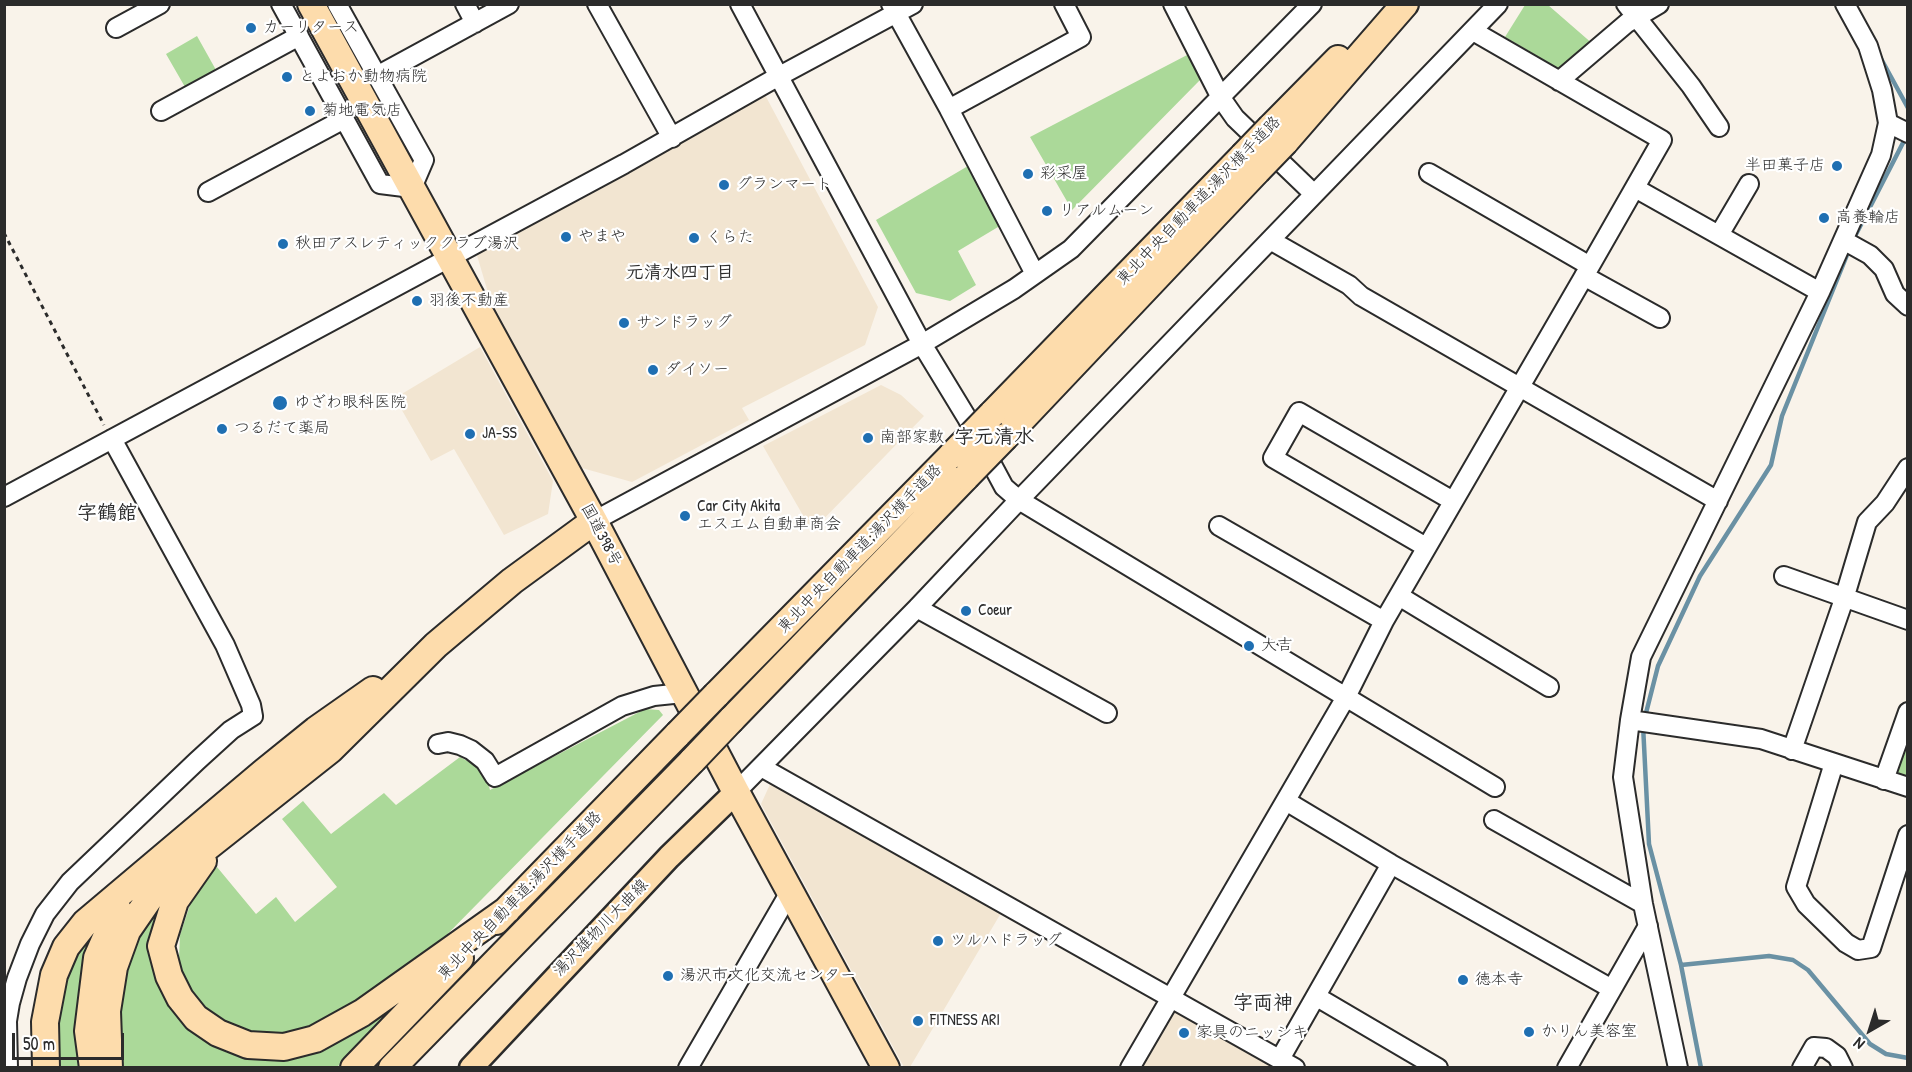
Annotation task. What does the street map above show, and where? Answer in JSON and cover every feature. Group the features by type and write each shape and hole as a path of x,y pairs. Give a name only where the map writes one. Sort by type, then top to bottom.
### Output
{"highway":[{"name":"国道398号","path":"311,4 594,520 683,693 886,1068"},
{"name":"東北中央自動車道;湯沢横手道路","path":"1278,134 1392,4"},
{"name":"東北中央自動車道;湯沢横手道路","path":"354,1068 992,414 1250,163 1405,4"},
{"name":"東北中央自動車道;湯沢横手道路","path":"392,1068 1005,437 1250,163"},
{"path":"109,1068 107,1011 114,967 127,931 158,886 330,750 436,645 512,580 594,520"},
{"path":"46,1068 45,1022 54,975 66,947 85,923 316,730 436,645"},
{"path":"219,838 174,902 161,945 169,976 180,999 196,1018 218,1033 248,1046 284,1047 315,1039 362,1013 507,910"},
{"path":"93,1068 88,1031 97,958 129,885"},
{"path":"410,1068 442,1033 501,956"}],"main road":[{"name":"湯沢雄物川大曲線","path":"471,1068 669,857 736,792"}],"street":[{"path":"116,28 160,4"},
{"path":"281,4 380,184 412,189 424,160 337,4"},
{"path":"465,4 475,23"},
{"path":"377,76 509,4"},
{"path":"597,4 672,138"},
{"path":"740,4 922,344 1004,487 1019,500 1495,787"},
{"path":"4,496 672,138 893,9 914,4"},
{"path":"949,109 1081,37 1064,4"},
{"path":"1173,4 1221,98 1235,118 1314,194"},
{"path":"594,520 922,344 1014,289 1071,249 1312,4"},
{"path":"736,792 917,608 1498,4"},
{"path":"1631,11 1659,4"},
{"path":"1677,1068 1643,904 1623,777 1630,720 1641,657 1820,292 1881,155 1897,128 1868,46 1845,4"},
{"path":"893,9 949,109 1035,274"},
{"path":"1559,81 1627,23 1631,11"},
{"path":"1631,11 1691,86 1719,127"},
{"path":"1130,1068 1346,697 1384,621 1662,140 1473,32"},
{"path":"161,111 299,36"},
{"path":"207,192 344,119"},
{"path":"1429,173 1660,318"},
{"path":"1719,235 1749,184"},
{"path":"1635,189 1820,292"},
{"path":"1270,240 1349,285 1361,296 1718,501"},
{"path":"1843,240 1869,255 1884,269 1895,294 1908,306"},
{"path":"1426,547 1274,458 1299,412 1453,501"},
{"path":"8,1068 7,1021 16,978 45,914 70,882 197,761 231,730 253,716 251,705 225,645 112,440"},
{"path":"1792,750 1845,599 1867,522 1885,503 1908,468"},
{"path":"1219,526 1384,621"},
{"path":"1784,576 1908,620"},
{"path":"1399,596 1549,687"},
{"path":"917,608 1107,713"},
{"path":"438,744 448,742 460,744 471,750 485,761 495,777 622,706 654,696 683,693"},
{"path":"1630,720 1761,739 1908,787"},
{"path":"1884,780 1906,720"},
{"path":"1834,763 1796,887 1806,904 1846,943 1858,950 1871,948 1908,835"},
{"path":"761,767 1288,1063 1317,997 1391,864"},
{"path":"1286,801 1391,864 1612,989"},
{"path":"1494,820 1643,904"},
{"path":"688,1068 790,892"},
{"path":"1567,1068 1648,926"},
{"path":"1317,997 1438,1068"},
{"path":"1802,1068 1814,1047 1826,1048 1837,1056 1843,1068"}],"path":[{"path":"4,233 112,440"}],"shaded area":[{"path":"764,93 878,307 865,345 742,408 749,420 632,482 582,468 492,306 476,252"},
{"path":"480,347 553,481 548,514 504,535 454,449 431,461 395,398"},
{"path":"881,385 901,395 924,416 812,531 763,446"},
{"path":"772,780 1001,913 910,1067 904,1067 761,804"},
{"path":"1172,1004 1281,1068 1135,1068"}],"green space":[{"path":"1525,5 1548,5 1594,45 1563,71 1505,37"},
{"path":"197,36 216,70 185,87 166,54"},
{"path":"1189,54 1200,80 1072,210 1030,137"},
{"path":"968,166 1003,224 958,251 976,285 950,301 916,293 876,220"},
{"path":"645,709 659,710 663,715 422,960 363,1004 306,1030 257,1035 236,1030 202,1009 190,993 182,975 179,958 180,935 192,899 202,881 217,867 256,914 276,897 295,922 337,887 282,819 303,801 331,834 384,793 396,805 460,757 475,765 486,777 490,790"},
{"path":"1907,725 1907,787 1884,780"},
{"path":"148,914 158,918 210,1042 234,1054 260,1059 287,1056 384,1011 389,1016 337,1067 123,1068 119,991 128,956"},
{"path":"86,930 82,1067 58,1068 56,1043 59,998 72,953"}],"waterway":[{"path":"1879,55 1908,108"},
{"path":"1852,242 1906,137"},
{"path":"1645,717 1658,666 1700,576 1771,465 1782,416 1849,250"},
{"path":"1643,725 1649,844 1681,965 1701,1068"},
{"path":"1681,965 1769,956 1793,960 1808,970 1870,1044 1886,1054 1908,1058"}],"place":[{"name":"カーリタース","path":"251,28"},
{"name":"とよおか動物病院","path":"287,77"},
{"name":"菊地電気店","path":"310,111"},
{"name":"半田菓子店","path":"1837,166"},
{"name":"彩采屋","path":"1028,174"},
{"name":"グランマート","path":"724,185"},
{"name":"リアルムーン","path":"1047,211"},
{"name":"高養輪店","path":"1824,218"},
{"name":"やまや","path":"566,237"},
{"name":"くらた","path":"694,238"},
{"name":"秋田アスレティッククラブ湯沢","path":"283,244"},
{"name":"羽後不動産","path":"417,301"},
{"name":"サンドラッグ","path":"624,323"},
{"name":"ダイソー","path":"653,370"},
{"name":"ゆざわ眼科医院","path":"280,403"},
{"name":"つるだて薬局","path":"222,429"},
{"name":"JA-SS","path":"470,434"},
{"name":"南部家敷","path":"868,438"},
{"name":"Car City Akita エスエム自動車商会","path":"685,516"},
{"name":"Coeur","path":"966,611"},
{"name":"大吉","path":"1249,646"},
{"name":"ツルハドラッグ","path":"938,941"},
{"name":"湯沢市文化交流センター","path":"668,976"},
{"name":"徳本寺","path":"1463,980"},
{"name":"FITNESS ARI","path":"918,1021"},
{"name":"かりん美容室","path":"1529,1032"},
{"name":"家具のニッシキ","path":"1184,1033"}],"district":[{"name":"元清水四丁目","path":"680,273"},
{"name":"字元清水","path":"994,438"},
{"name":"字鶴館","path":"107,514"},
{"name":"字両神","path":"1263,1004"}]}
